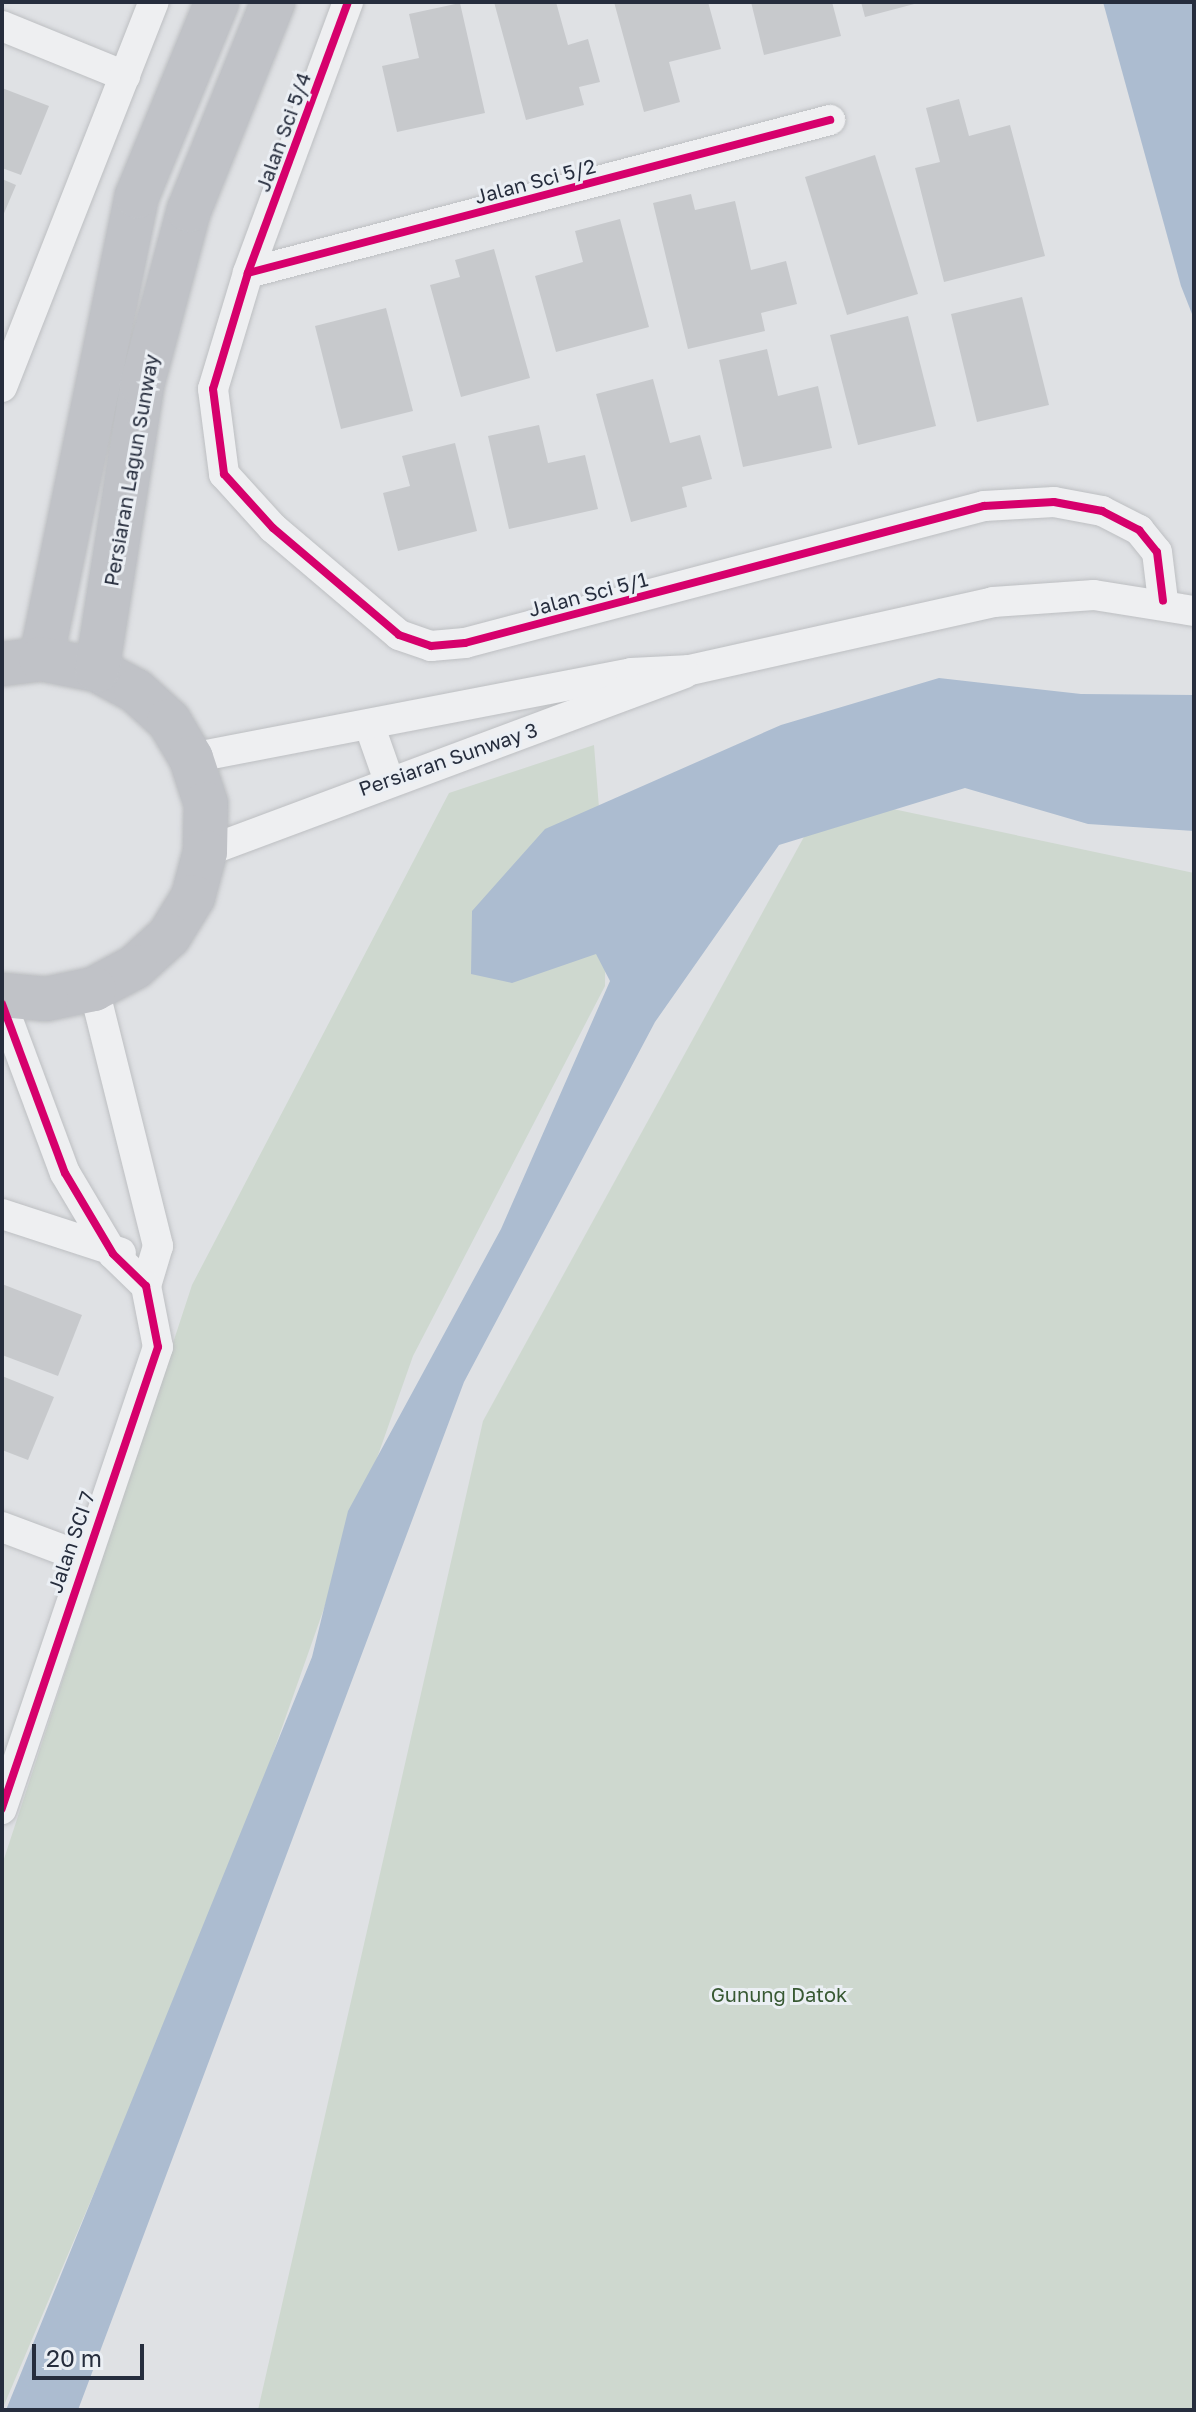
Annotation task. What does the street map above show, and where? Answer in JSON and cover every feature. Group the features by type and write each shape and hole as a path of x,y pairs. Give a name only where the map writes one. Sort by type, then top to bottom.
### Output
{"main road":[{"path":"2,995 46,999 94,989 135,967 169,936 193,897 205,852 206,804 191,758 147,701 97,670 22,662 137,196 217,2"},
{"name":"Persiaran Lagun Sunway","path":"97,670 142,385 189,210 273,2"}],"street":[{"path":"2,387 12,334 125,76 154,2"},
{"name":"Jalan Sci 5/4","path":"248,273 348,2"},
{"path":"2,26 125,76"},
{"name":"Jalan Sci 5/2","path":"248,273 830,120"},
{"name":"Jalan Sci 5/1","path":"248,273 213,389 224,474 273,528 399,635 431,646 465,643 984,506 1054,502 1102,511 1139,530 1157,552 1163,601"},
{"name":"Persiaran Sunway 3","path":"191,758 370,727 631,673 690,670 993,602 1094,595 1163,601 1194,611"},
{"name":"Persiaran Sunway 3","path":"205,852 388,778 633,698 690,670"},
{"path":"370,727 388,778"},
{"path":"2,1004 65,1173 113,1254 146,1286 158,1246 94,989"},
{"path":"2,1214 113,1254 158,1246"},
{"name":"Jalan SCI 7","path":"2,1809 82,1557 158,1347 146,1286"},
{"path":"2,1527 82,1557"}],"green space":[{"path":"594,745 606,895 605,986 413,1356 236,1858 2,2410 2,1865 192,1285 449,793"},
{"name":"Gunung Datok","path":"827,795 1194,873 1194,2410 258,2410 483,1421"}],"water":[{"path":"1103,2 1194,2 1194,319 1181,286"},
{"path":"939,678 1081,694 1194,695 1194,831 1088,824 965,788 779,845 655,1022 464,1382 78,2410 6,2410 312,1657 348,1511 501,1229 610,981 596,954 512,983 471,974 472,911 545,829 781,725"}],"building":[{"path":"494,2 556,2 568,45 588,39 600,82 579,87 584,105 526,120"},
{"path":"614,2 708,2 721,49 669,62 680,102 644,112"},
{"path":"751,2 832,2 841,36 764,55"},
{"path":"861,2 918,2 918,3 865,17"},
{"path":"460,3 485,113 397,132 382,66 419,58 409,14"},
{"path":"2,88 49,106 21,175 2,168"},
{"path":"959,99 969,136 1010,125 1045,256 944,282 915,168 940,162 926,108"},
{"path":"875,155 918,294 847,315 805,177"},
{"path":"2,179 16,185 2,218"},
{"path":"691,194 695,210 735,201 751,270 786,261 797,304 761,313 765,331 688,349 653,203"},
{"path":"620,219 649,327 556,352 535,276 583,262 575,231"},
{"path":"494,249 530,378 461,397 430,285 460,277 455,260"},
{"path":"1022,297 1049,405 977,422 951,314"},
{"path":"386,308 413,411 341,429 315,326"},
{"path":"908,316 936,426 858,445 830,335"},
{"path":"767,349 778,396 818,386 832,448 743,467 719,360"},
{"path":"653,379 670,443 700,435 712,479 682,487 687,507 631,522 596,394"},
{"path":"539,425 548,463 585,455 598,509 509,529 488,436"},
{"path":"455,443 477,531 398,551 383,493 410,486 402,456"},
{"path":"2,1284 82,1315 58,1376 2,1355"},
{"path":"2,1376 54,1397 28,1460 2,1450"}],"cycle path":[{"path":"348,2 248,273 213,389 224,474 273,528 399,635 431,646 465,643 984,506 1054,502 1102,511 1139,530 1157,552 1163,601"},
{"path":"248,273 830,120"},
{"path":"2,1004 65,1173 113,1254 146,1286 158,1347 2,1809"}]}
